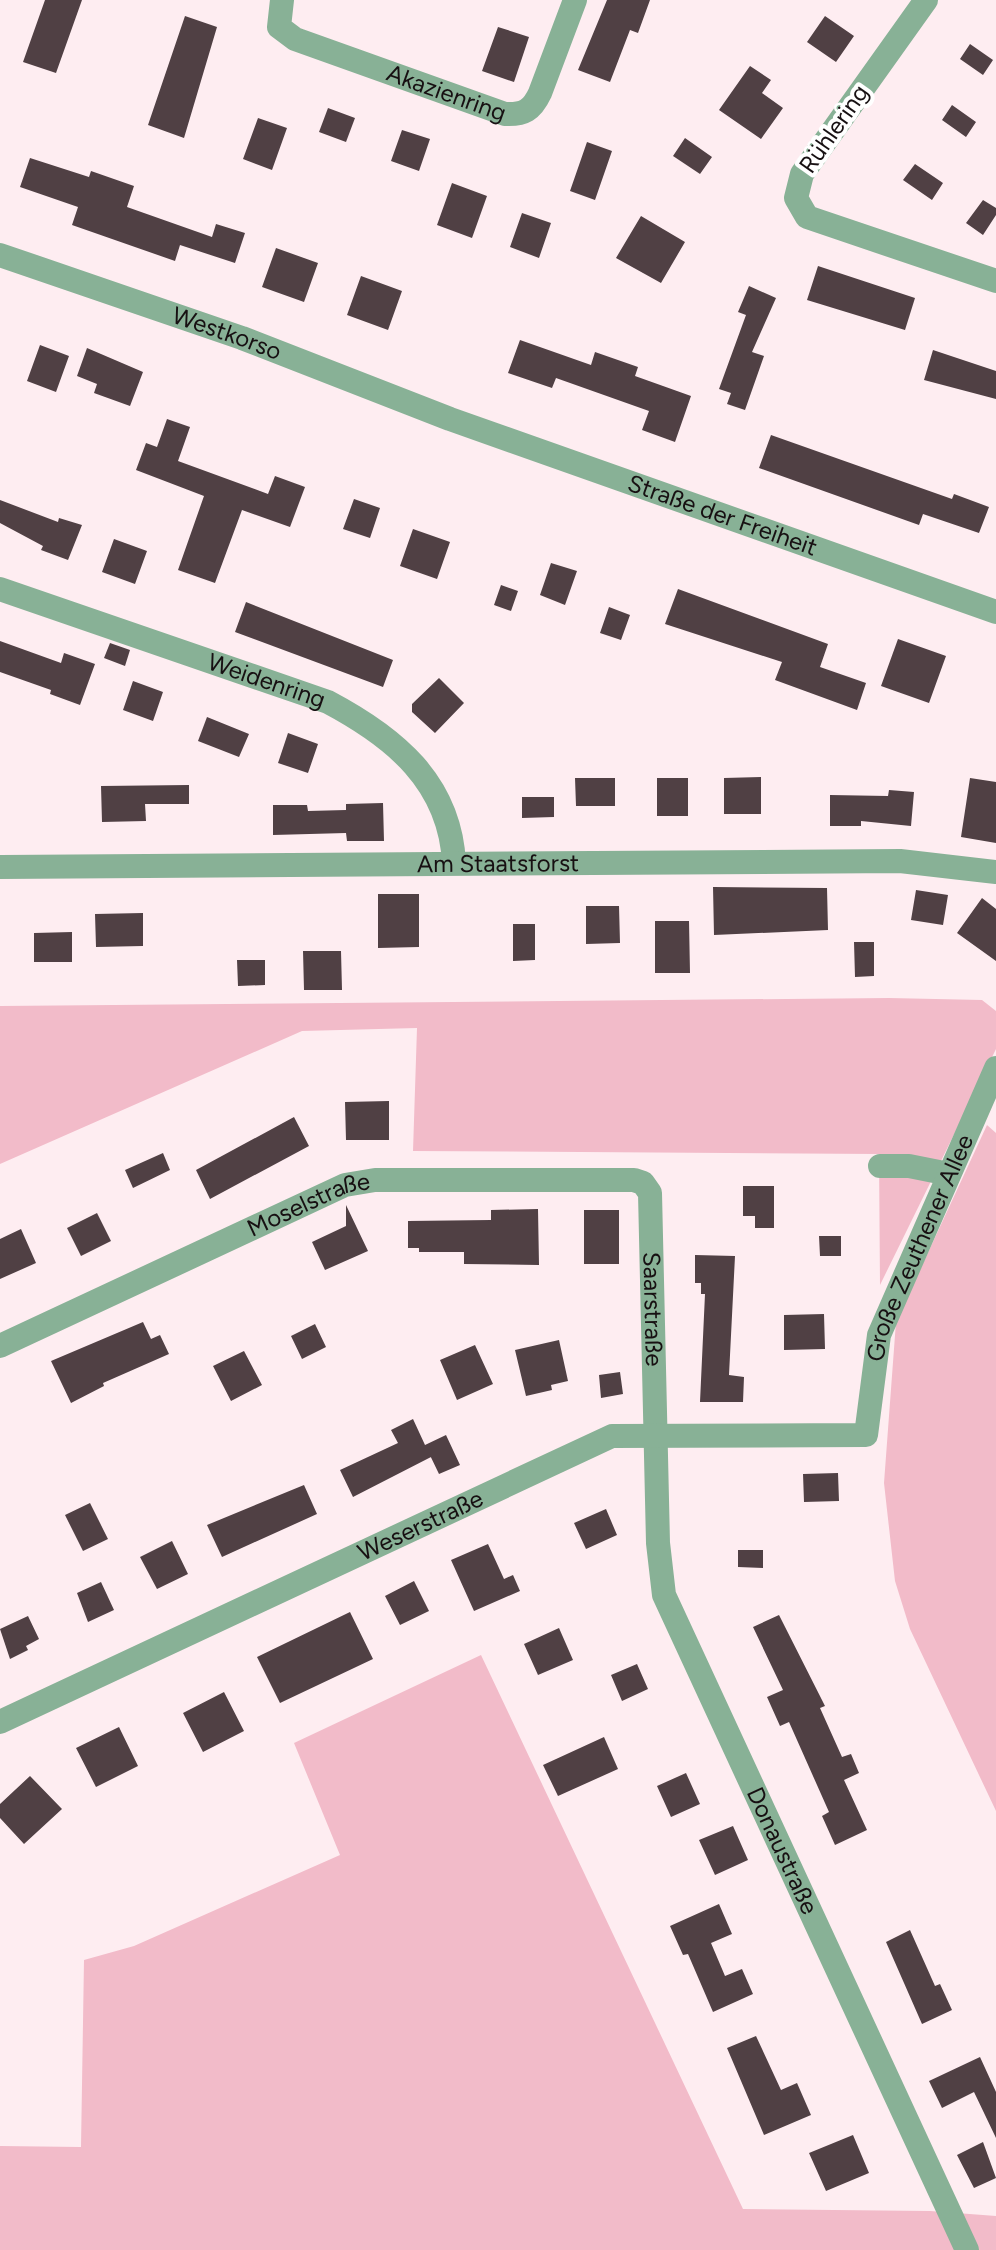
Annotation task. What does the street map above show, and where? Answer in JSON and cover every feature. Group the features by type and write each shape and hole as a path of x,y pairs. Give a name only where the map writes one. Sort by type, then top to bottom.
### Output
{"street":[{"name":"Akazienring","path":"282,0 279,27 295,39 505,114 520,115 533,108 575,0"},
{"name":"Rühlering","path":"926,0 802,174 796,198 807,217 996,281"},
{"name":"Westkorso","path":"0,255 248,341 450,419"},
{"name":"Straße der Freiheit","path":"450,419 996,612"},
{"name":"Weidenring","path":"0,589 328,702 371,724 406,754 431,789 449,827 454,863"},
{"name":"Am Staatsforst","path":"0,867 900,861 996,872"},
{"name":"Große Zeuthener Allee","path":"866,1435 879,1335 996,1068"},
{"path":"880,1166 909,1166 949,1174"},
{"name":"Moselstraße","path":"0,1346 345,1185 375,1180 634,1180 643,1183"},
{"name":"Saarstraße","path":"643,1183 650,1193 656,1436"},
{"name":"Weserstraße","path":"0,1722 612,1436 866,1435"},
{"name":"Donaustraße","path":"656,1436 658,1543 664,1595 967,2250"}],"shaded area":[{"path":"889,998 982,1000 996,1011 996,1049 880,1285 879,1154 413,1151 417,1028 302,1031 0,1164 0,1006"},
{"path":"987,1125 996,1133 996,1811 910,1629 895,1581 884,1483 896,1322"},
{"path":"481,1655 743,2209 930,2211 996,2216 996,2250 0,2250 0,2146 81,2147 84,1960 134,1946 340,1855 294,1743"}],"building":[{"path":"45,0 82,0 56,73 23,62"},
{"path":"607,0 650,0 638,33 630,30 610,82 578,70"},
{"path":"185,16 217,27 184,138 148,125"},
{"path":"825,16 854,36 836,62 807,42"},
{"path":"498,27 529,37 514,82 482,71"},
{"path":"970,44 993,60 983,75 960,59"},
{"path":"750,66 771,80 762,93 783,108 761,139 719,110"},
{"path":"952,105 976,122 966,137 942,120"},
{"path":"328,108 355,118 346,142 319,132"},
{"path":"258,118 287,128 272,170 243,159"},
{"path":"402,130 430,139 419,171 391,161"},
{"path":"685,138 712,157 700,174 673,156"},
{"path":"587,142 612,151 595,200 570,191"},
{"path":"30,158 89,177 91,171 134,186 127,207 212,237 216,224 245,233 235,263 180,245 175,261 72,225 78,207 20,187"},
{"path":"915,164 943,183 932,200 903,180"},
{"path":"452,183 487,196 472,238 437,225"},
{"path":"983,200 996,208 996,215 983,235 966,223"},
{"path":"522,213 551,223 539,258 510,247"},
{"path":"641,216 685,242 661,283 616,258"},
{"path":"276,248 318,263 304,302 262,287"},
{"path":"818,266 915,298 905,330 807,300"},
{"path":"361,276 402,291 388,330 347,315"},
{"path":"749,286 776,298 752,352 764,356 745,410 727,404 731,393 719,389 746,315 738,312"},
{"path":"520,340 591,365 595,352 638,367 635,376 691,396 675,442 642,430 649,411 556,378 552,388 508,373"},
{"path":"40,345 69,356 56,392 27,381"},
{"path":"87,348 143,372 130,406 94,393 97,384 77,376"},
{"path":"933,350 996,371 996,399 924,380"},
{"path":"167,419 190,427 178,461 268,494 275,476 305,487 290,527 242,510 215,583 178,570 204,496 136,470 146,443 157,447"},
{"path":"771,435 952,499 954,494 989,507 979,533 923,514 919,525 759,468"},
{"path":"354,499 380,508 370,538 343,529"},
{"path":"0,500 58,522 59,518 82,525 68,560 41,550 43,546 0,523"},
{"path":"413,529 450,542 437,579 400,566"},
{"path":"114,539 147,551 135,584 102,572"},
{"path":"551,563 577,571 565,605 540,595"},
{"path":"501,585 518,591 511,611 494,605"},
{"path":"678,589 828,644 820,667 866,683 857,710 775,680 782,662 665,624"},
{"path":"246,602 393,660 383,687 235,632"},
{"path":"609,607 630,615 621,640 600,633"},
{"path":"898,639 946,656 929,703 881,686"},
{"path":"0,641 61,663 64,653 95,664 80,705 50,694 51,690 0,672"},
{"path":"110,643 130,650 125,666 104,658"},
{"path":"439,678 464,703 435,733 412,712 412,704"},
{"path":"133,681 163,692 153,721 123,710"},
{"path":"207,717 249,734 239,757 198,741"},
{"path":"288,733 318,744 308,773 278,763"},
{"path":"761,777 761,814 724,814 724,778"},
{"path":"575,778 615,778 615,806 576,806"},
{"path":"657,778 688,778 688,816 657,816"},
{"path":"970,778 996,782 996,843 961,837"},
{"path":"189,785 189,804 145,804 146,821 102,822 101,786"},
{"path":"889,790 914,792 911,826 861,821 861,826 830,826 830,795 888,796"},
{"path":"522,797 554,797 554,817 522,818"},
{"path":"383,803 384,841 347,841 346,833 273,835 273,805 307,805 308,811 346,810 346,804"},
{"path":"713,887 827,888 828,930 714,935"},
{"path":"916,890 948,895 943,925 911,920"},
{"path":"378,894 419,894 419,947 378,948"},
{"path":"982,898 996,909 996,961 957,933"},
{"path":"586,906 619,906 620,943 586,944"},
{"path":"143,913 143,946 96,947 95,914"},
{"path":"655,921 689,921 690,973 655,973"},
{"path":"513,924 535,924 535,960 513,961"},
{"path":"72,932 72,962 34,962 34,933"},
{"path":"854,942 874,942 874,976 855,977"},
{"path":"303,951 341,951 342,990 304,990"},
{"path":"237,960 265,960 265,985 238,986"},
{"path":"389,1101 389,1140 346,1140 345,1102"},
{"path":"294,1117 309,1146 210,1199 196,1170"},
{"path":"163,1153 170,1170 133,1188 125,1170"},
{"path":"743,1186 774,1186 774,1228 755,1228 755,1216 743,1216"},
{"path":"346,1205 368,1251 325,1270 312,1242 346,1226"},
{"path":"538,1209 539,1265 464,1264 464,1252 419,1252 419,1248 408,1248 408,1221 491,1220 491,1210"},
{"path":"584,1210 619,1210 619,1264 584,1264"},
{"path":"97,1213 111,1241 81,1256 67,1228"},
{"path":"21,1229 36,1263 0,1279 0,1239"},
{"path":"819,1236 841,1236 841,1256 820,1256"},
{"path":"695,1255 735,1256 729,1375 744,1377 743,1402 700,1402 705,1294 701,1294 701,1283 695,1283"},
{"path":"824,1314 825,1349 784,1350 784,1315"},
{"path":"143,1322 151,1339 160,1335 169,1354 103,1383 104,1386 71,1403 51,1361"},
{"path":"315,1324 326,1347 302,1359 291,1336"},
{"path":"559,1340 568,1381 551,1385 552,1390 526,1396 515,1350"},
{"path":"475,1345 493,1384 457,1400 440,1360"},
{"path":"244,1351 262,1385 231,1401 213,1366"},
{"path":"620,1372 623,1394 601,1398 599,1375"},
{"path":"413,1419 425,1445 446,1435 460,1465 439,1474 431,1457 353,1497 340,1470 398,1443 391,1430"},
{"path":"838,1473 839,1501 804,1502 803,1474"},
{"path":"304,1485 317,1514 222,1557 207,1525"},
{"path":"90,1503 108,1539 83,1551 65,1515"},
{"path":"606,1509 617,1535 586,1549 574,1523"},
{"path":"172,1541 188,1574 157,1589 140,1557"},
{"path":"488,1544 504,1579 513,1575 520,1591 474,1611 451,1560"},
{"path":"738,1550 763,1550 763,1568 738,1567"},
{"path":"414,1581 429,1611 400,1625 385,1596"},
{"path":"101,1582 114,1610 88,1622 77,1593"},
{"path":"350,1612 373,1659 280,1703 257,1657"},
{"path":"779,1615 825,1706 820,1708 842,1757 851,1754 859,1773 844,1780 867,1830 835,1845 822,1816 829,1812 789,1722 780,1726 767,1697 783,1690 753,1627"},
{"path":"28,1616 39,1639 26,1646 28,1650 10,1659 0,1629"},
{"path":"559,1628 573,1660 538,1675 524,1644"},
{"path":"637,1664 648,1689 622,1701 611,1675"},
{"path":"224,1692 244,1731 203,1752 183,1713"},
{"path":"119,1727 138,1766 96,1787 76,1748"},
{"path":"604,1737 618,1769 558,1796 543,1765"},
{"path":"686,1773 700,1804 671,1817 657,1786"},
{"path":"30,1776 62,1809 24,1844 0,1818 0,1804"},
{"path":"733,1826 748,1860 715,1875 699,1840"},
{"path":"719,1904 732,1934 711,1943 725,1976 742,1969 753,1994 713,2012 688,1954 683,1955 670,1926"},
{"path":"910,1930 935,1986 940,1984 952,2010 922,2024 886,1942"},
{"path":"756,2036 781,2090 797,2083 811,2115 764,2135 727,2048"},
{"path":"980,2057 996,2092 996,2138 974,2092 942,2108 929,2081"},
{"path":"853,2135 869,2173 826,2191 809,2153"},
{"path":"983,2142 996,2178 974,2188 957,2155"}]}
